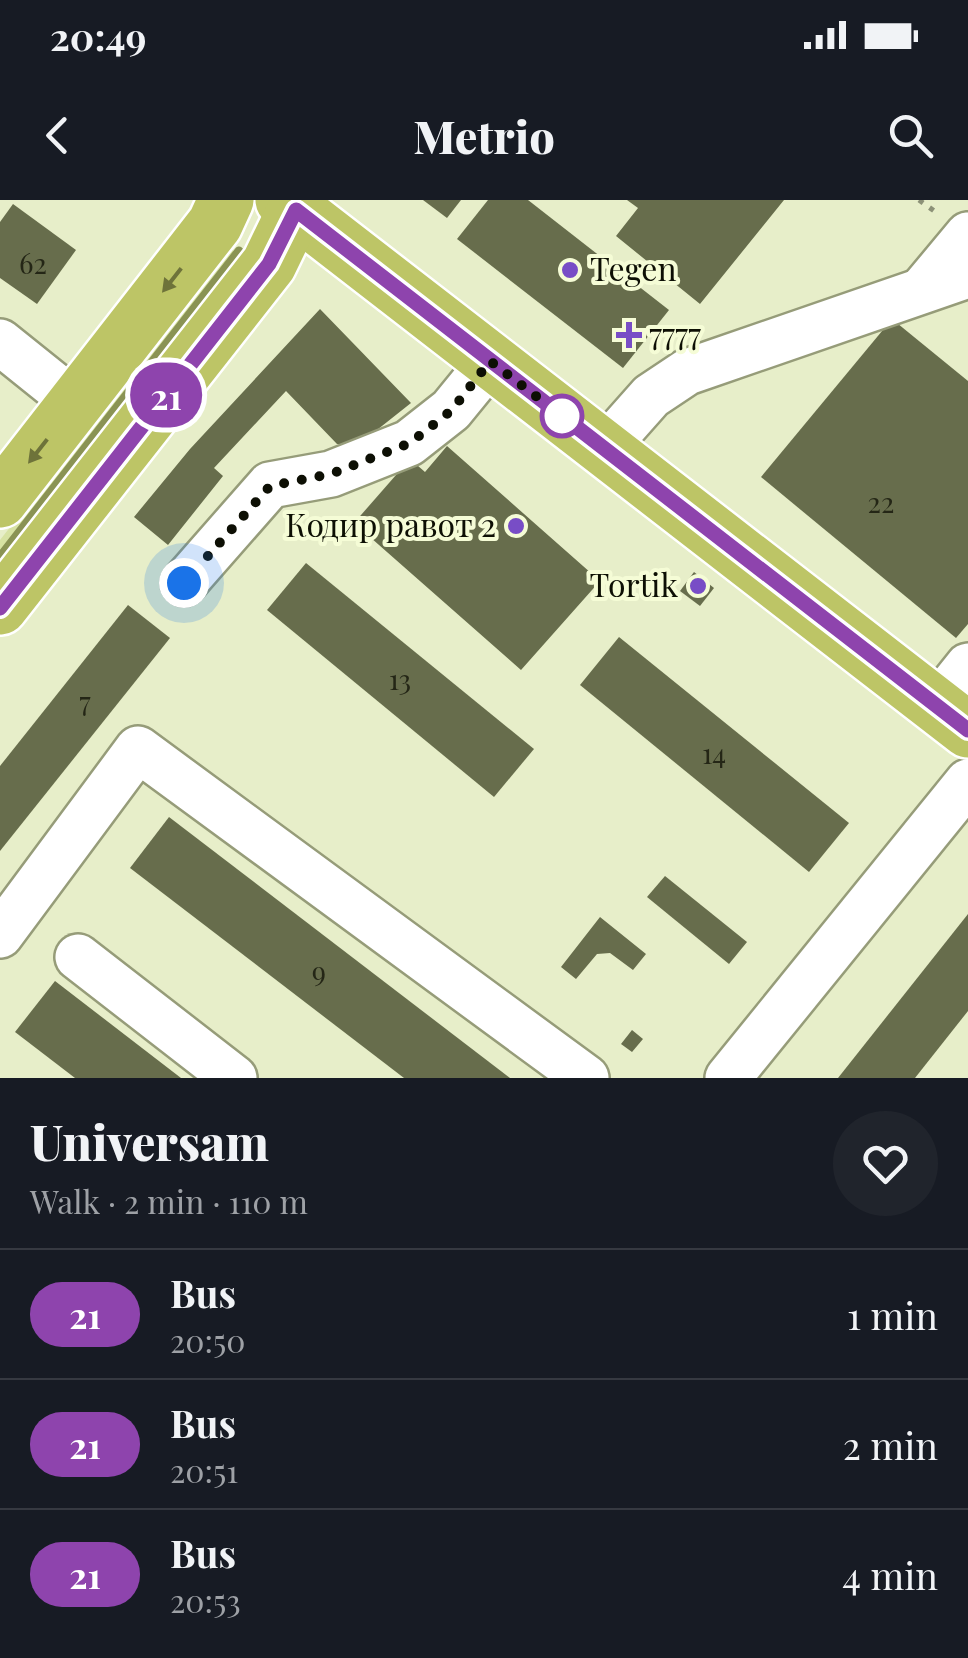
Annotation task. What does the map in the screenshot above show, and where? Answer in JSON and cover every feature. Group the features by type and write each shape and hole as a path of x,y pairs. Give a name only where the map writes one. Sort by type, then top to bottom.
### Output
{"main road":[{"path":"0,500 215,224 226,200"},
{"path":"0,608 269,264 293,204 604,449 957,700"}],"street":[{"path":"923,289 968,235"},
{"path":"604,449 650,396 688,372 968,275"},
{"path":"0,342 76,402"},
{"path":"184,583 270,486 331,474 410,443 452,410 490,361"},
{"path":"0,935 138,749 586,1078"},
{"path":"728,1078 968,782"},
{"path":"78,957 234,1078"}],"green space":[{"path":"230,248 245,260 0,572 0,540"}],"building":[{"path":"423,200 461,200 447,218"},
{"path":"488,200 528,200 669,310 623,368 457,239"},
{"path":"627,200 784,200 700,304 616,236 638,208"},
{"path":"13,204 76,250 37,304 0,278 0,222"},
{"path":"320,309 411,403 358,445 337,444 286,391 214,468 223,476 168,545 134,517 190,449"},
{"path":"892,319 968,381 968,624 956,638 761,477"},
{"path":"447,446 600,581 521,670 354,523 410,459 425,472"},
{"path":"306,563 534,749 494,797 267,610"},
{"path":"694,572 714,588 700,606 680,591"},
{"path":"128,605 170,638 0,851 0,766"},
{"path":"619,637 849,823 809,872 580,685"},
{"path":"169,817 510,1078 404,1078 130,868"},
{"path":"665,876 747,942 729,964 647,897"},
{"path":"968,914 968,1011 915,1078 838,1078"},
{"path":"600,917 646,954 633,970 610,953 597,954 576,979 561,967"},
{"path":"55,981 181,1078 75,1078 15,1032"},
{"path":"632,1030 643,1039 632,1052 621,1044"}],"waterway":[{"path":"0,557 239,251"}],"bus line":[{"name":"21","path":"0,608 269,264 296,210 968,730"}],"place":[{"name":"Tegen","path":"570,270"},
{"name":"7777","path":"629,335"},
{"name":"Кодир равот 2","path":"516,526"},
{"name":"Tortik","path":"698,586"}],"route":[{"path":"184,583 270,486 331,474 410,443 452,410 490,361 562,416"}]}
